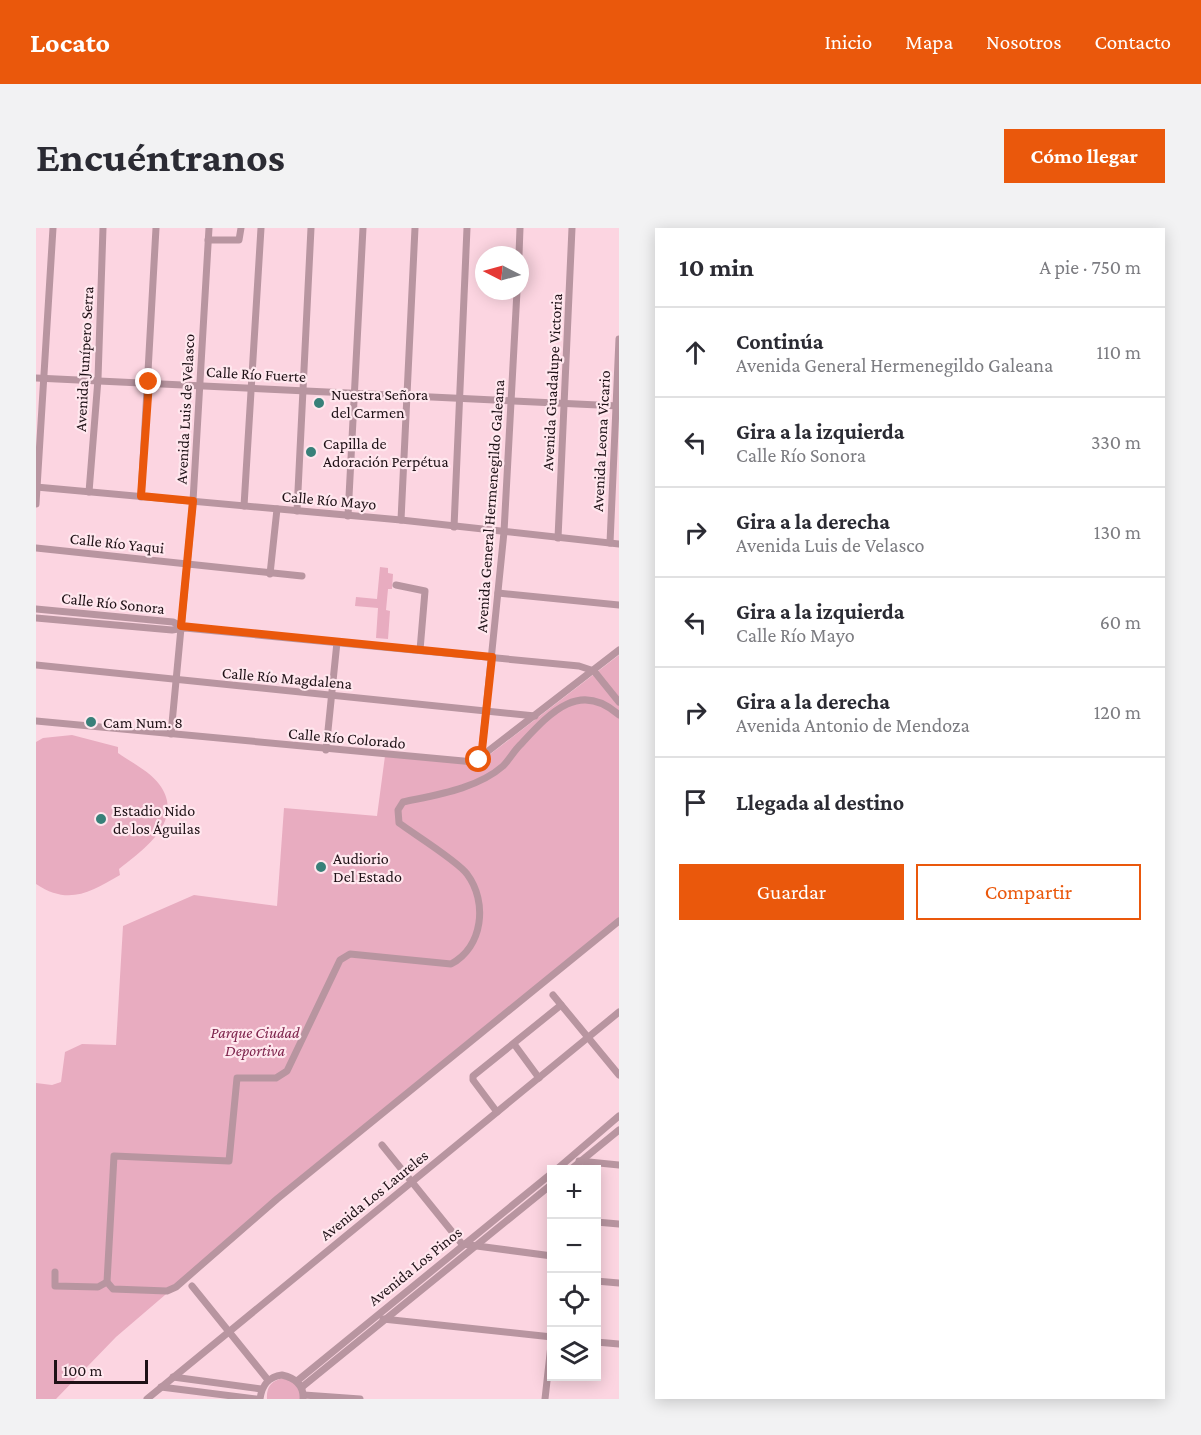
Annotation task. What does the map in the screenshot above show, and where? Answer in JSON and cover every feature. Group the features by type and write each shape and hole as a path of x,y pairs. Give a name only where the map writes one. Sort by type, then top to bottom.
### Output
{"street":[{"path":"36,504 40,378 53,228"},
{"name":"Avenida Junípero Serra","path":"89,492 98,380 104,228"},
{"path":"141,496 156,228"},
{"name":"Avenida Luis de Velasco","path":"171,734 193,501 209,228"},
{"path":"208,240 239,240 241,228"},
{"path":"244,506 261,228"},
{"path":"297,511 311,228"},
{"path":"348,516 363,228"},
{"path":"401,520 415,228"},
{"path":"454,527 467,228"},
{"path":"519,246 520,228"},
{"name":"Avenida Guadalupe Victoria","path":"558,538 572,228"},
{"name":"Avenida General Hermenegildo Galeana","path":"481,759 504,532 517,300"},
{"name":"Avenida Leona Vicario","path":"610,543 619,339"},
{"name":"Calle Río Fuerte","path":"40,378 408,394 617,406"},
{"name":"Calle Río Mayo","path":"37,487 401,520 619,544"},
{"path":"270,574 277,509"},
{"name":"Calle Río Yaqui","path":"36,548 302,576"},
{"path":"396,585 425,591 420,650"},
{"path":"498,593 619,605"},
{"name":"Calle Río Sonora","path":"36,609 173,622 182,628"},
{"name":"Calle Río Sonora","path":"36,618 337,642 579,666 594,671"},
{"path":"326,750 337,642"},
{"path":"481,759 619,650"},
{"name":"Calle Río Magdalena","path":"36,665 175,681 536,716"},
{"path":"594,671 619,702"},
{"path":"619,716 607,705 594,699 579,699 564,704 520,745 503,766 489,775 446,793 403,802 398,810 399,823 467,873 479,900 480,925 474,940 463,958 451,964 350,954 340,960 288,1071 276,1078 237,1078 229,1161 114,1156 107,1282 112,1289 167,1291 176,1287 277,1198 619,921"},
{"name":"Calle Río Colorado","path":"36,721 465,762 481,759"},
{"path":"553,995 619,1075"},
{"path":"497,1112 473,1080 473,1076 561,1005"},
{"name":"Avenida Los Laureles","path":"147,1399 619,1012"},
{"path":"514,1044 539,1078"},
{"path":"566,1165 573,1155 619,1116"},
{"path":"575,1165 619,1130"},
{"path":"382,1145 462,1244 474,1248 547,1255"},
{"path":"573,1155 579,1161 619,1165"},
{"name":"Avenida Los Pinos","path":"301,1390 372,1318 547,1177"},
{"name":"Avenida Los Pinos","path":"301,1390 384,1319 547,1188"},
{"path":"601,1222 619,1224"},
{"path":"55,1272 55,1286 98,1287 107,1282"},
{"path":"601,1281 619,1283"},
{"path":"192,1286 268,1380"},
{"path":"372,1318 547,1336"},
{"path":"601,1342 619,1344"},
{"path":"161,1387 258,1399 261,1389 268,1380 282,1375 301,1390 360,1399"},
{"path":"173,1377 261,1389"},
{"path":"545,1399 547,1381"}],"green space":[{"path":"380,567 388,568 388,573 393,574 392,589 388,589 386,610 390,611 388,639 376,638 378,608 355,606 356,597 377,599"},
{"name":"Parque Ciudad Deportiva","path":"619,655 619,921 277,1199 116,1337 56,1399 36,1399 36,1083 52,1085 61,1082 65,1052 82,1044 116,1045 123,926 194,895 277,906 284,808 377,816 385,756 480,762"},
{"name":"Estadio Nido de los Águilas","path":"72,735 118,747 118,753 145,771 159,784 166,797 168,810 158,833 150,843 119,869 120,875 89,891 69,895 48,891 36,884 36,742 43,738"},
{"path":"287,1377 298,1382 302,1399 267,1399 269,1386"}],"place":[{"name":"Nuestra Señora del Carmen","path":"319,403"},
{"name":"Capilla de Adoración Perpétua","path":"311,452"},
{"name":"Cam Num. 8","path":"91,722"},
{"name":"Estadio Nido de los Águilas","path":"101,819"},
{"name":"Audiorio Del Estado","path":"321,867"}],"route":[{"path":"149,382 141,496 193,501 181,626 492,657 481,759 479,760"}]}
